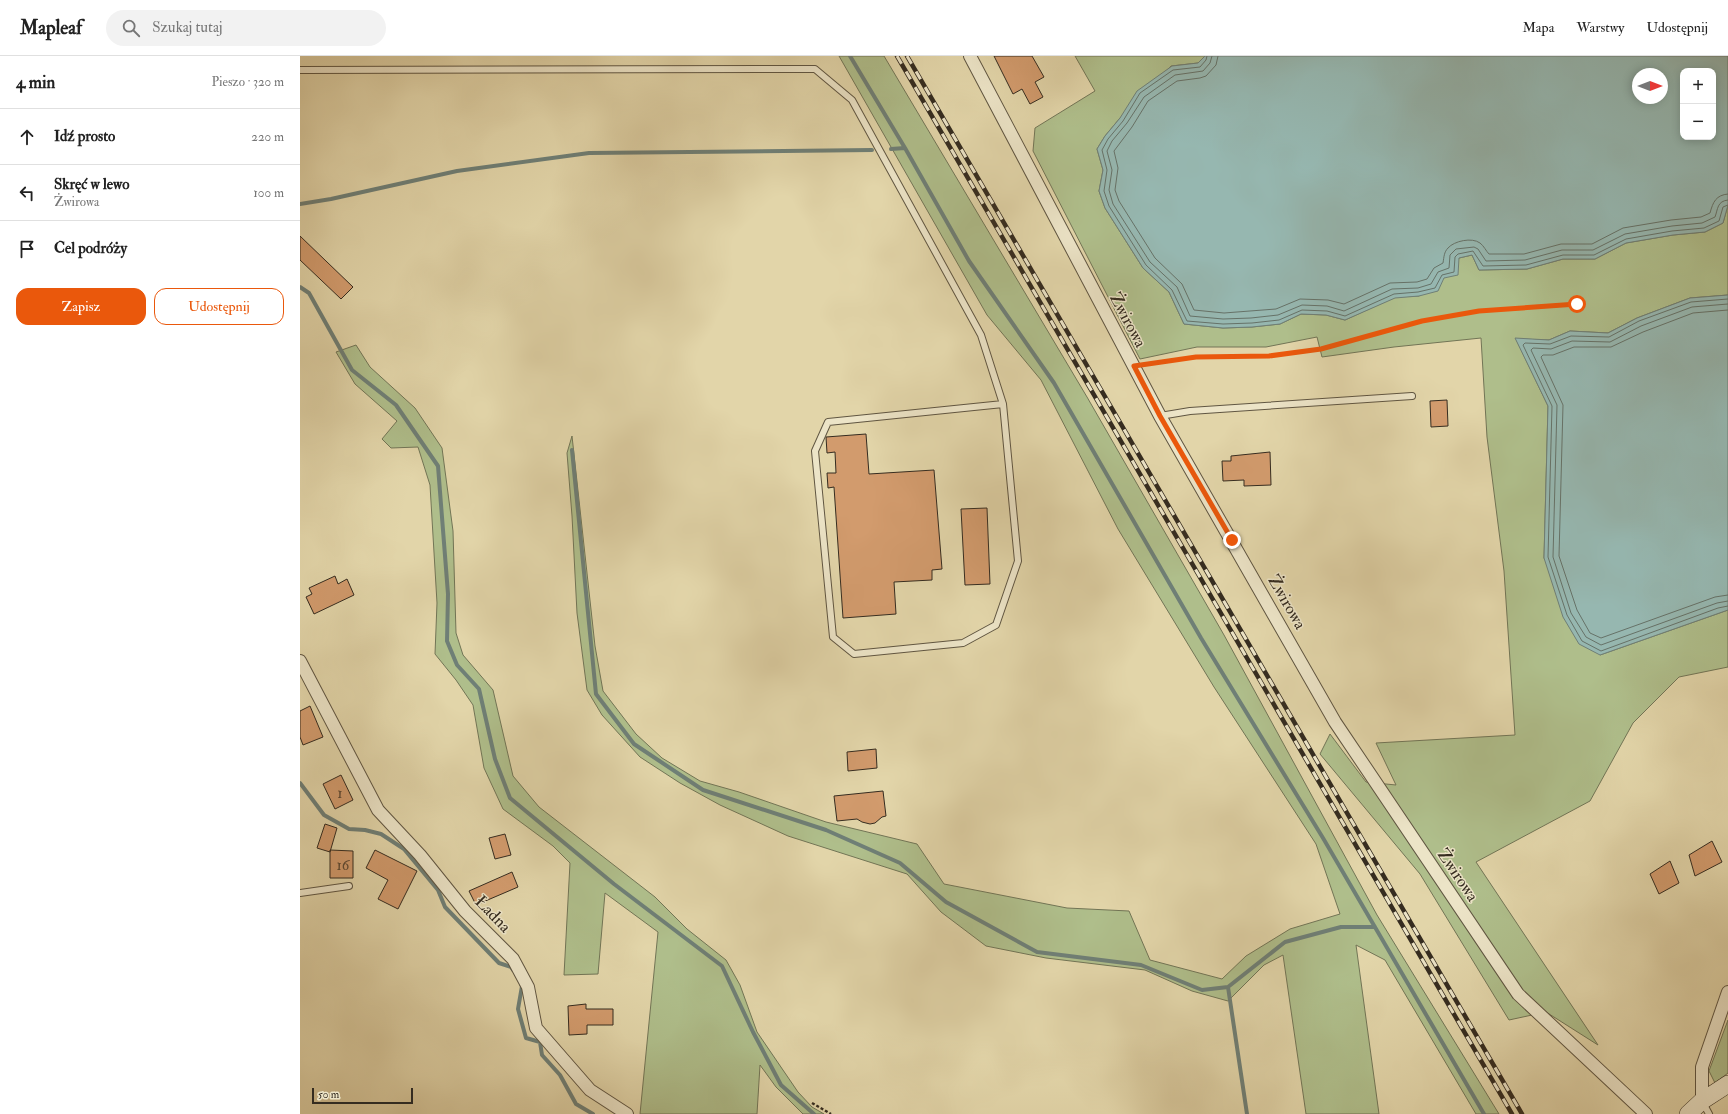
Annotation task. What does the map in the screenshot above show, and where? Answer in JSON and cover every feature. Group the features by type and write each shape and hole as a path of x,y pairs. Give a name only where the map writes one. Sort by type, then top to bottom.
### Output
{"street":[{"name":"Żwirowa","path":"970,56 1160,416 1335,722 1518,994 1646,1114"},
{"name":"Ładna","path":"300,661 378,810 420,855 465,911 513,959 528,987 536,1028 590,1090 628,1114"},
{"path":"1705,1108 1702,1067 1728,992"},
{"path":"1688,1114 1705,1108 1728,1084"}],"lane":[{"path":"300,70 815,69 852,100 981,335 1003,404 1018,561 996,625 963,643 854,654 833,637 815,451 828,422 1003,404"},
{"path":"1160,416 1190,410 1412,396"},
{"path":"300,893 349,886"}],"path":[{"path":"1134,366 1196,357 1269,356 1321,349 1422,321 1479,311 1577,304"},
{"path":"812,1103 831,1114"}],"green space":[{"path":"839,56 884,56 1087,397 1224,635 1377,915 1499,1114 1476,1114 1385,960 1356,945 1379,1114 1306,1114 1283,955 1264,965 1228,1001 1192,991 1145,970 1046,958 986,946 941,912 907,874 788,836 720,805 680,783 640,757 602,715 587,690 577,613 567,453 572,436 595,646 603,691 636,734 662,758 700,781 739,792 826,822 917,844 944,884 1067,908 1129,911 1150,960 1222,979 1246,956 1290,929 1340,914 1316,844 1214,687 1118,529 1041,380 987,315"},
{"path":"1075,56 1205,56 1198,63 1171,66 1120,118 1105,136 1097,149 1103,170 1099,191 1105,208 1143,268 1169,292 1184,324 1223,328 1252,327 1280,324 1301,314 1326,315 1345,320 1395,297 1419,296 1444,278 1459,258 1472,255 1479,270 1527,269 1563,259 1595,259 1626,243 1673,235 1705,232 1723,223 1728,205 1728,295 1690,298 1637,318 1608,333 1570,331 1549,340 1516,339 1548,406 1544,558 1600,655 1728,610 1728,667 1679,677 1633,723 1590,801 1476,862 1598,1045 1546,1012 1509,1020 1420,874 1320,754 1330,734 1366,782 1396,785 1376,743 1515,735 1504,571 1487,437 1481,338 1394,347 1322,357 1317,337 1266,347 1197,347 1140,359 1033,151 1035,128 1095,91"},
{"path":"356,345 370,367 415,408 442,448 453,531 456,633 463,655 493,690 513,776 539,807 655,897 687,929 726,960 740,985 757,1032 798,1092 812,1107 824,1114 803,1114 776,1087 760,1065 757,1114 640,1114 658,932 605,893 598,974 564,975 570,863 553,846 503,809 484,768 473,705 456,680 435,654 437,603 430,485 418,447 391,448 382,439 397,421 355,384 336,352"},
{"path":"1728,1020 1728,1073 1715,1083 1709,1071"}],"water":[{"path":"1205,56 1728,56 1728,205 1723,223 1705,232 1673,235 1626,243 1595,259 1563,259 1527,269 1479,270 1472,255 1459,258 1458,275 1444,278 1438,291 1419,296 1395,298 1345,320 1326,315 1301,314 1280,324 1252,327 1223,328 1184,324 1169,292 1143,268 1105,208 1099,191 1103,170 1097,149 1105,136 1120,118 1137,91 1172,66 1198,63"},
{"path":"1728,295 1728,610 1600,655 1579,644 1563,617 1544,558 1548,406 1515,338 1549,340 1570,331 1608,333 1637,318 1690,298"}],"building":[{"path":"994,56 1032,56 1044,77 1035,82 1043,97 1030,104 1022,89 1013,94"},
{"path":"300,236 353,287 341,299 300,260"},
{"path":"1447,400 1448,426 1431,427 1430,401"},
{"path":"866,434 869,474 934,470 942,569 932,570 932,580 894,582 896,614 843,618 834,487 828,488 827,473 836,473 835,452 827,453 826,437"},
{"path":"1270,452 1271,485 1244,486 1244,480 1223,481 1222,461 1231,461 1231,456"},
{"path":"987,508 990,584 965,585 961,509"},
{"path":"335,576 338,584 347,579 354,595 314,614 306,597 312,594 309,588"},
{"path":"310,706 323,737 303,745 300,737 300,711"},
{"path":"876,749 877,768 848,771 847,752"},
{"path":"341,775 353,800 335,809 323,784"},
{"path":"883,791 886,816 882,817 875,823 870,824 857,819 837,821 834,796"},
{"path":"325,824 337,828 330,852 317,848"},
{"path":"505,834 511,855 495,859 489,838"},
{"path":"1712,841 1722,862 1695,876 1689,855"},
{"path":"330,850 353,851 353,878 330,878"},
{"path":"375,850 417,871 398,909 378,899 388,880 366,868"},
{"path":"1670,861 1679,883 1659,894 1650,874"},
{"path":"512,872 518,887 476,905 469,891"},
{"path":"586,1004 586,1009 613,1009 613,1025 587,1025 587,1034 569,1035 568,1006"}],"waterway":[{"path":"850,56 905,148 969,261 1054,383 1201,638 1323,838 1484,1114"},
{"path":"891,149 905,148"},
{"path":"300,204 331,199 457,171 589,153 872,150"},
{"path":"300,287 309,293 352,370 396,405 438,466 448,594 447,641 457,665 479,689 495,759 510,798 614,884 722,966 753,1032 781,1085 814,1114"},
{"path":"572,450 596,694 634,744 703,790 826,830 900,863 946,902 1037,952 1141,965 1202,990 1228,987 1285,942 1341,927 1375,927"},
{"path":"300,783 324,815 349,829 365,830 381,834 404,849 438,890 445,907 499,963 511,967 513,970"},
{"path":"521,984 522,986 518,1009 526,1038 540,1042 542,1055 560,1075 576,1104 593,1114"},
{"path":"1228,987 1247,1114"}],"railway":[{"path":"897,56 1512,1114"},
{"path":"907,56 1522,1114"}],"route":[{"path":"1232,540 1160,416 1134,366 1196,357 1269,356 1321,349 1422,321 1479,311 1577,304"}]}
